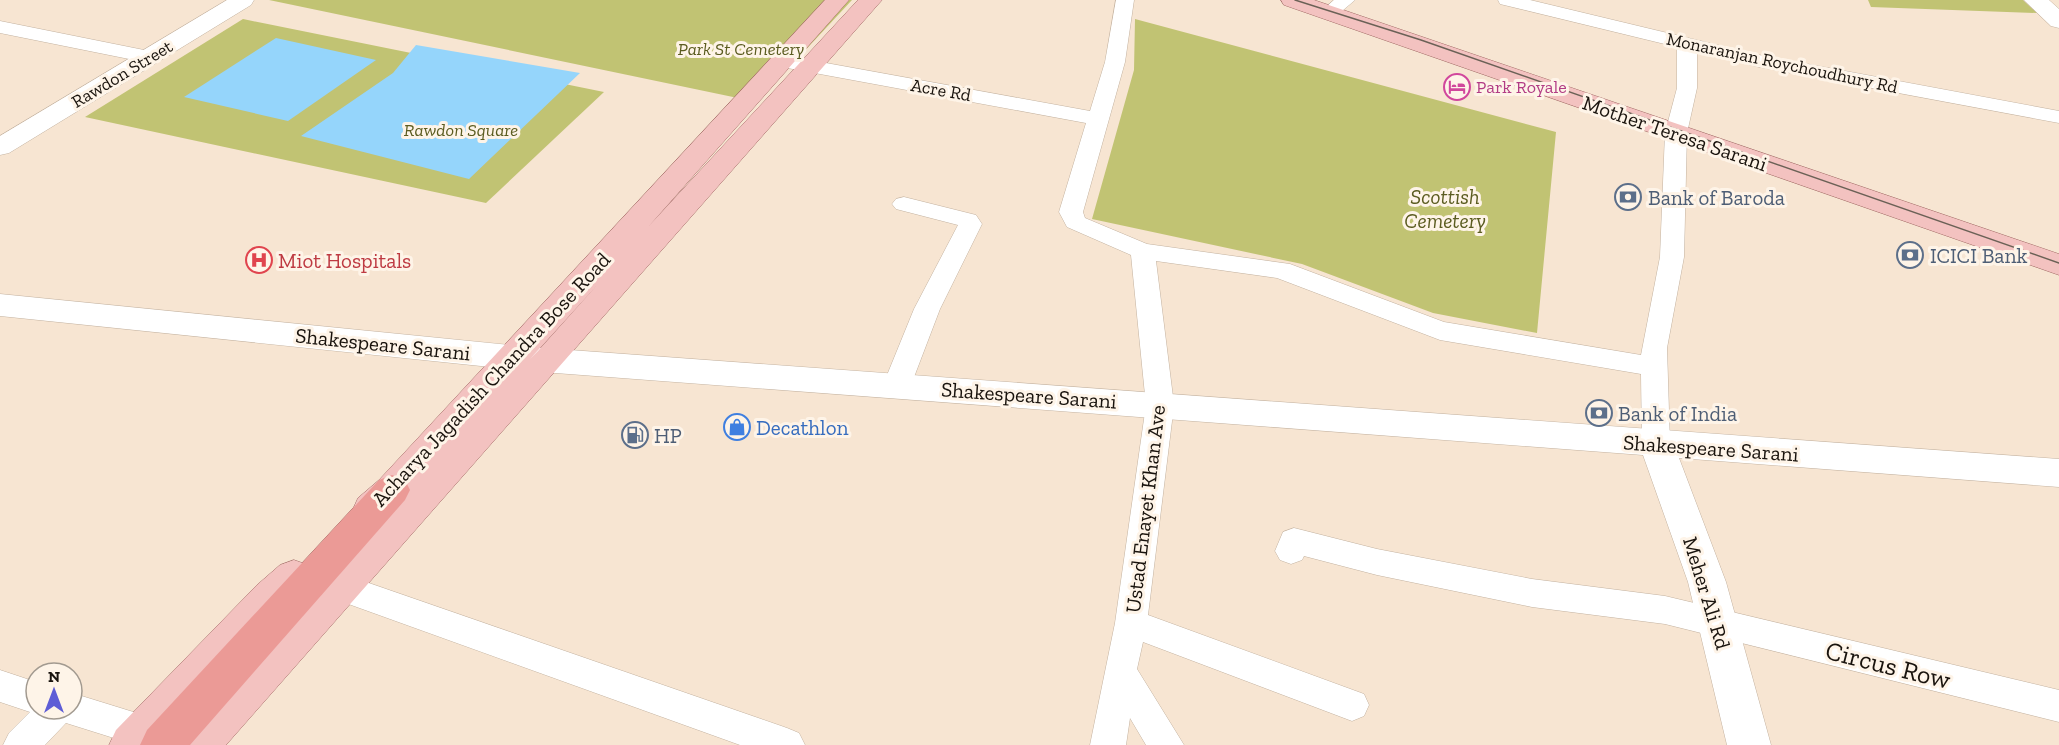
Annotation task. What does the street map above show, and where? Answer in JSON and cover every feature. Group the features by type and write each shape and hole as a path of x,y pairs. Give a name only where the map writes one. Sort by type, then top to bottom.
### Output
{"highway":[{"path":"146,740 297,595 393,490"}],"main road":[{"name":"Rawdon Street","path":"0,147 243,0"},
{"name":"Acharya Jagadish Chandra Bose Road","path":"198,745 339,587 782,62 838,0"},
{"name":"Acharya Jagadish Chandra Bose Road","path":"146,740 271,597 393,490 532,358 662,229 871,0"},
{"name":"Mother Teresa Sarani","path":"1292,0 1337,6 1676,133 2059,265"},
{"path":"2035,0 2059,21"},
{"name":"Shakespeare Sarani","path":"0,305 532,358 2059,473"},
{"name":"Meher Ali Rd","path":"1656,444 1707,582 1749,745"}],"street":[{"path":"1125,0 1115,62 1071,212 1082,226 1143,251 1281,270 1440,330 1656,367"},
{"name":"Monaranjan Roychoudhury Rd","path":"1507,0 1759,61 2059,117"},
{"path":"0,27 149,57"},
{"path":"1656,444 1654,348 1671,257 1676,133 1687,88 1687,44"},
{"name":"Acre Rd","path":"782,62 1099,119"},
{"path":"897,385 927,309 970,224 968,220 904,204"},
{"name":"Ustad Enayet Khan Ave","path":"1108,745 1120,671 1131,623 1160,405 1143,251"},
{"name":"Circus Row","path":"1291,551 1294,541 1377,562 1532,593 1665,610 2059,706"},
{"path":"339,587 787,745"},
{"path":"1131,623 1352,705"},
{"path":"1120,671 1166,745"},
{"path":"0,686 24,694"},
{"path":"84,714 146,740"},
{"path":"21,745 44,721"}],"green space":[{"name":"Park St Cemetery","path":"269,0 852,0 757,102"},
{"path":"1868,0 2023,0 2037,13 1871,7"},
{"name":"Rawdon Square","path":"243,19 604,92 486,203 85,117"},
{"name":"Scottish Cemetery","path":"1135,19 1556,132 1537,333 1433,313 1302,264 1092,219 1134,70"}],"water":[{"path":"276,38 376,60 288,121 184,97"},
{"path":"416,45 580,73 469,179 301,136 393,73"}],"tram line":[{"path":"1295,0 1421,40 2059,263"}],"place":[{"name":"Park Royale","path":"1457,87"},
{"name":"Bank of Baroda","path":"1628,197"},
{"name":"ICICI Bank","path":"1910,255"},
{"name":"Miot Hospitals","path":"259,260"},
{"name":"Bank of India","path":"1599,413"},
{"name":"Decathlon","path":"737,427"},
{"name":"HP","path":"635,435"}]}
